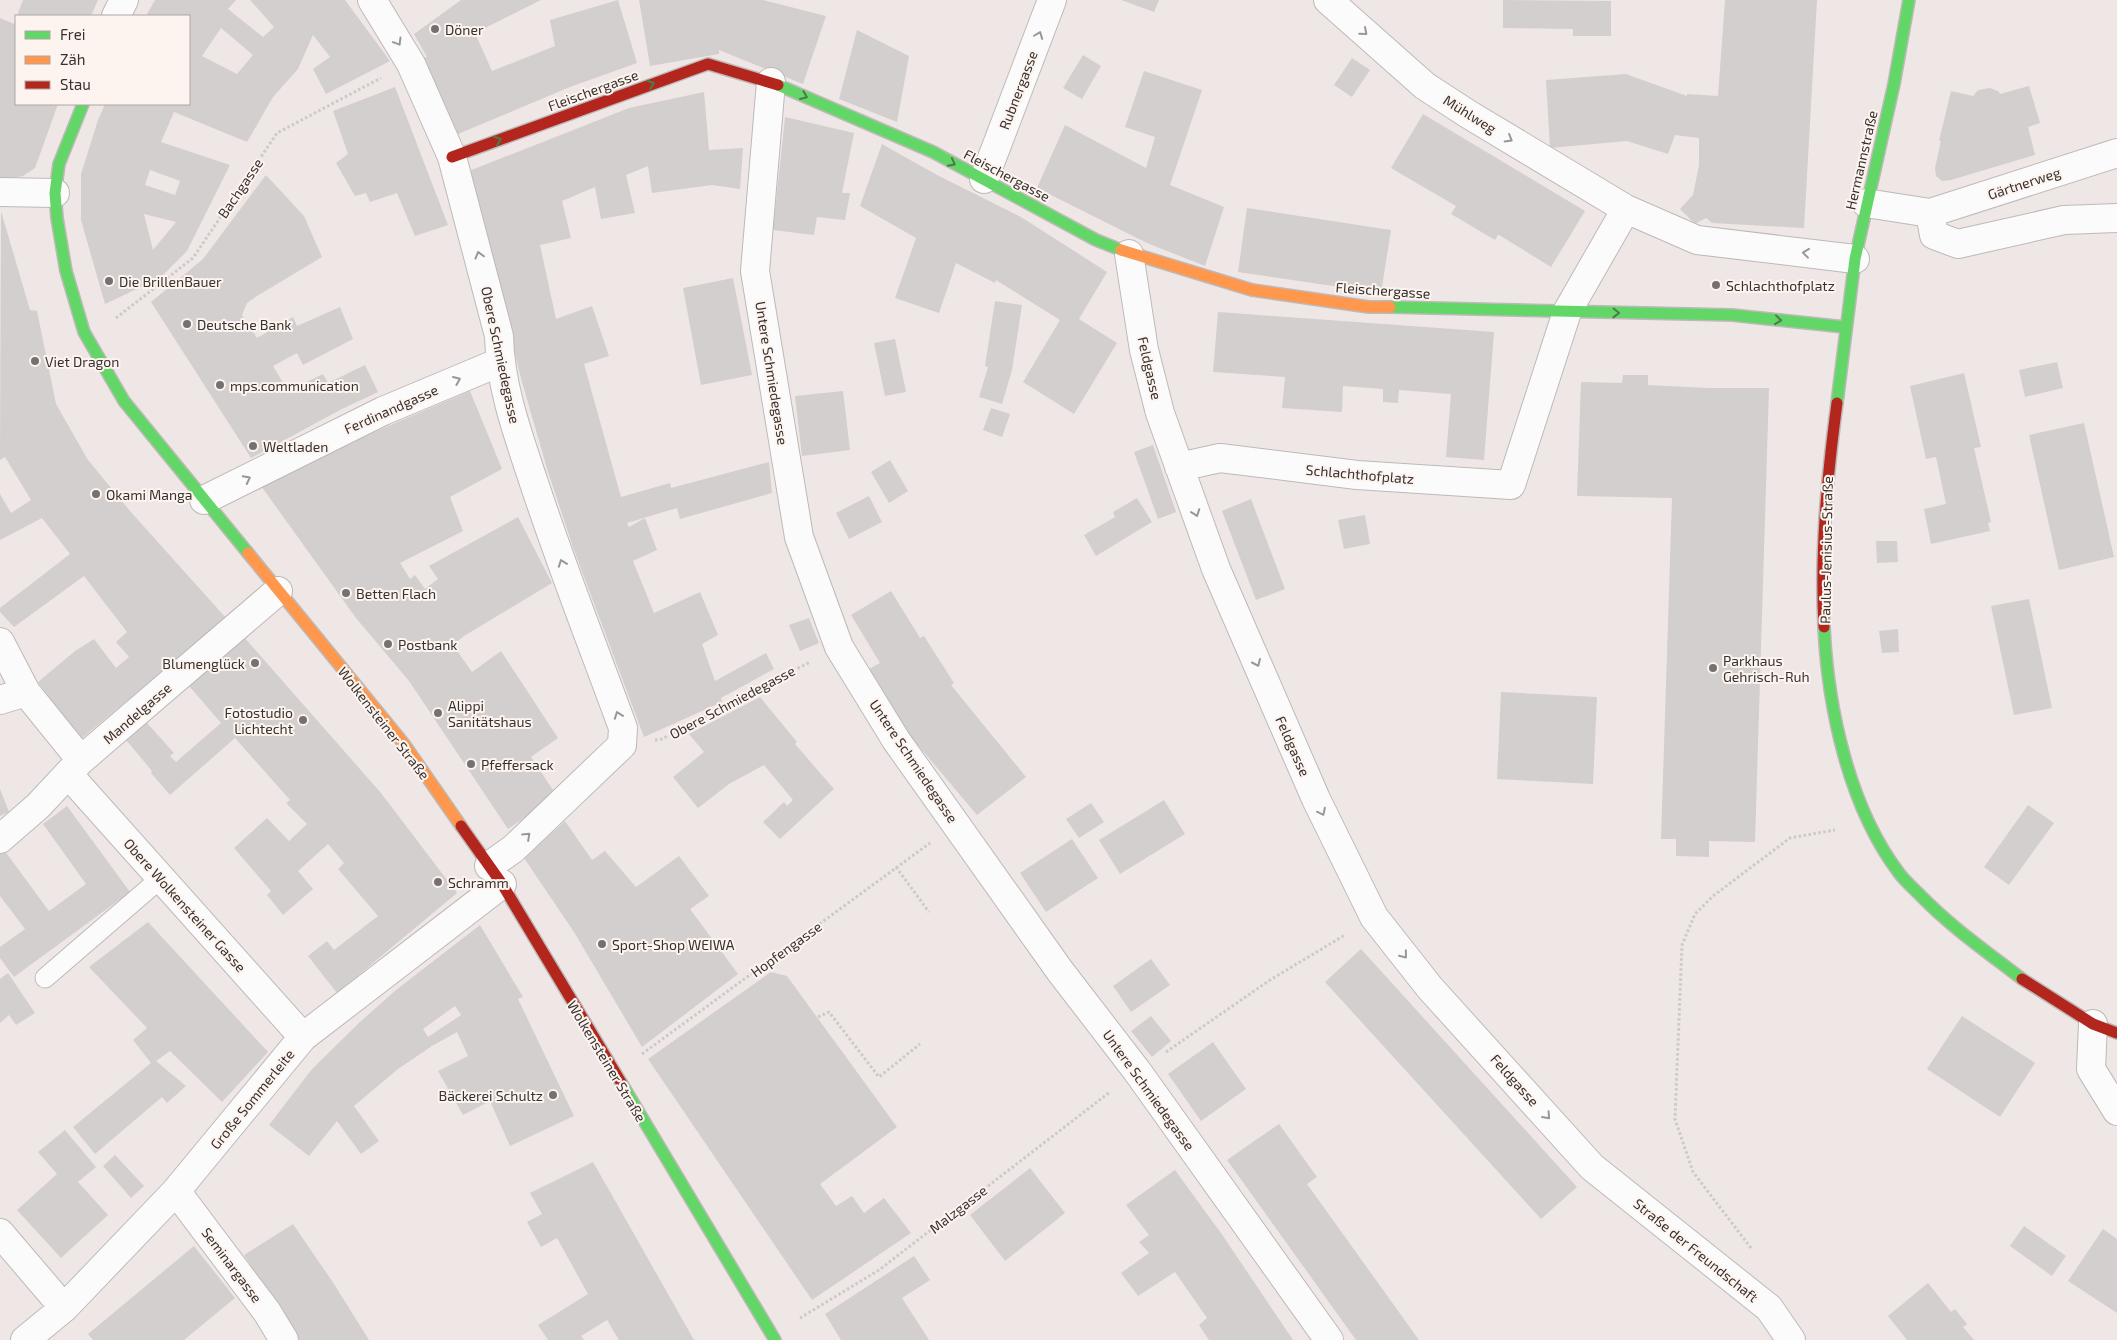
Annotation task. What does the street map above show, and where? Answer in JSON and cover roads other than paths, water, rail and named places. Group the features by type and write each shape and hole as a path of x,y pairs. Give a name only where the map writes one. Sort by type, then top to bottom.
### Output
{"street":[{"path":"116,15 124,0"},
{"name":"Obere Schmiedegasse","path":"372,0 411,64 452,157 496,327 500,362 516,431 542,509 623,728 622,745 514,849 495,875"},
{"name":"Rubnergasse","path":"984,179 1052,0"},
{"name":"Mühlweg","path":"1328,0 1425,86 1626,209"},
{"name":"Hermannstraße","path":"1845,327 1855,259 1894,84 1909,0"},
{"name":"Fleischergasse","path":"452,157 708,64 771,82 933,152 1096,240 1129,254 1252,290 1368,307 1567,312"},
{"name":"Untere Schmiedegasse","path":"771,82 755,271 799,537 839,647 896,740 1060,971 1137,1071 1329,1340"},
{"name":"Wolkensteiner Straße","path":"83,105 59,164 55,193 57,218 66,271 84,332 124,401 404,744 495,875 615,1074 770,1338"},
{"name":"Gärtnerweg","path":"1930,213 2117,153"},
{"path":"0,192 55,193"},
{"path":"1866,203 1930,213 1934,235 1958,244 2064,220 2117,218"},
{"path":"1626,209 1696,240 1855,259"},
{"name":"Schlachthofplatz","path":"1179,467 1220,458 1357,475 1512,485 1567,312 1626,209"},
{"name":"Feldgasse","path":"1129,254 1144,350 1160,413 1216,569 1316,799 1374,917 1430,988 1592,1167"},
{"path":"1567,312 1732,315 1845,327"},
{"name":"Paulus-Jenisius-Straße","path":"1845,327 1826,486 1822,588 1825,653 1834,714 1852,786 1868,824 1899,874 1943,919 2029,985 2105,1028 2091,1069 2117,1111"},
{"name":"Ferdinandgasse","path":"204,500 383,411 500,362"},
{"name":"Mandelgasse","path":"0,840 38,806 74,767 278,591"},
{"name":"Obere Wolkensteiner Gasse","path":"0,642 26,692 74,767 161,878 302,1037"},
{"path":"0,700 26,692"},
{"name":"Große Sommerleite","path":"36,1337 176,1191 302,1037 495,875"},
{"name":"Straße der Freundschaft","path":"1592,1167 1769,1308 1791,1340"},
{"name":"Seminargasse","path":"176,1191 267,1312 284,1340"},
{"path":"0,1233 64,1308"}],"lane":[{"path":"45,978 161,878"}],"place":[{"name":"Döner","path":"435,29"},
{"name":"Die BrillenBauer","path":"109,281"},
{"name":"Schlachthofplatz","path":"1716,285"},
{"name":"Deutsche Bank","path":"187,324"},
{"name":"Viet Dragon","path":"35,361"},
{"name":"mps.communication","path":"220,385"},
{"name":"Weltladen","path":"253,446"},
{"name":"Okami Manga","path":"96,494"},
{"name":"Betten Flach","path":"346,593"},
{"name":"Postbank","path":"388,644"},
{"name":"Blumenglück","path":"255,663"},
{"name":"Parkhaus Gehrisch-Ruh","path":"1713,668"},
{"name":"Alippi Sanitätshaus","path":"438,713"},
{"name":"Fotostudio Lichtecht","path":"303,720"},
{"name":"Pfeffersack","path":"471,764"},
{"name":"Schramm","path":"438,882"},
{"name":"Sport-Shop WEIWA","path":"602,944"},
{"name":"Bäckerei Schultz","path":"553,1095"}]}
